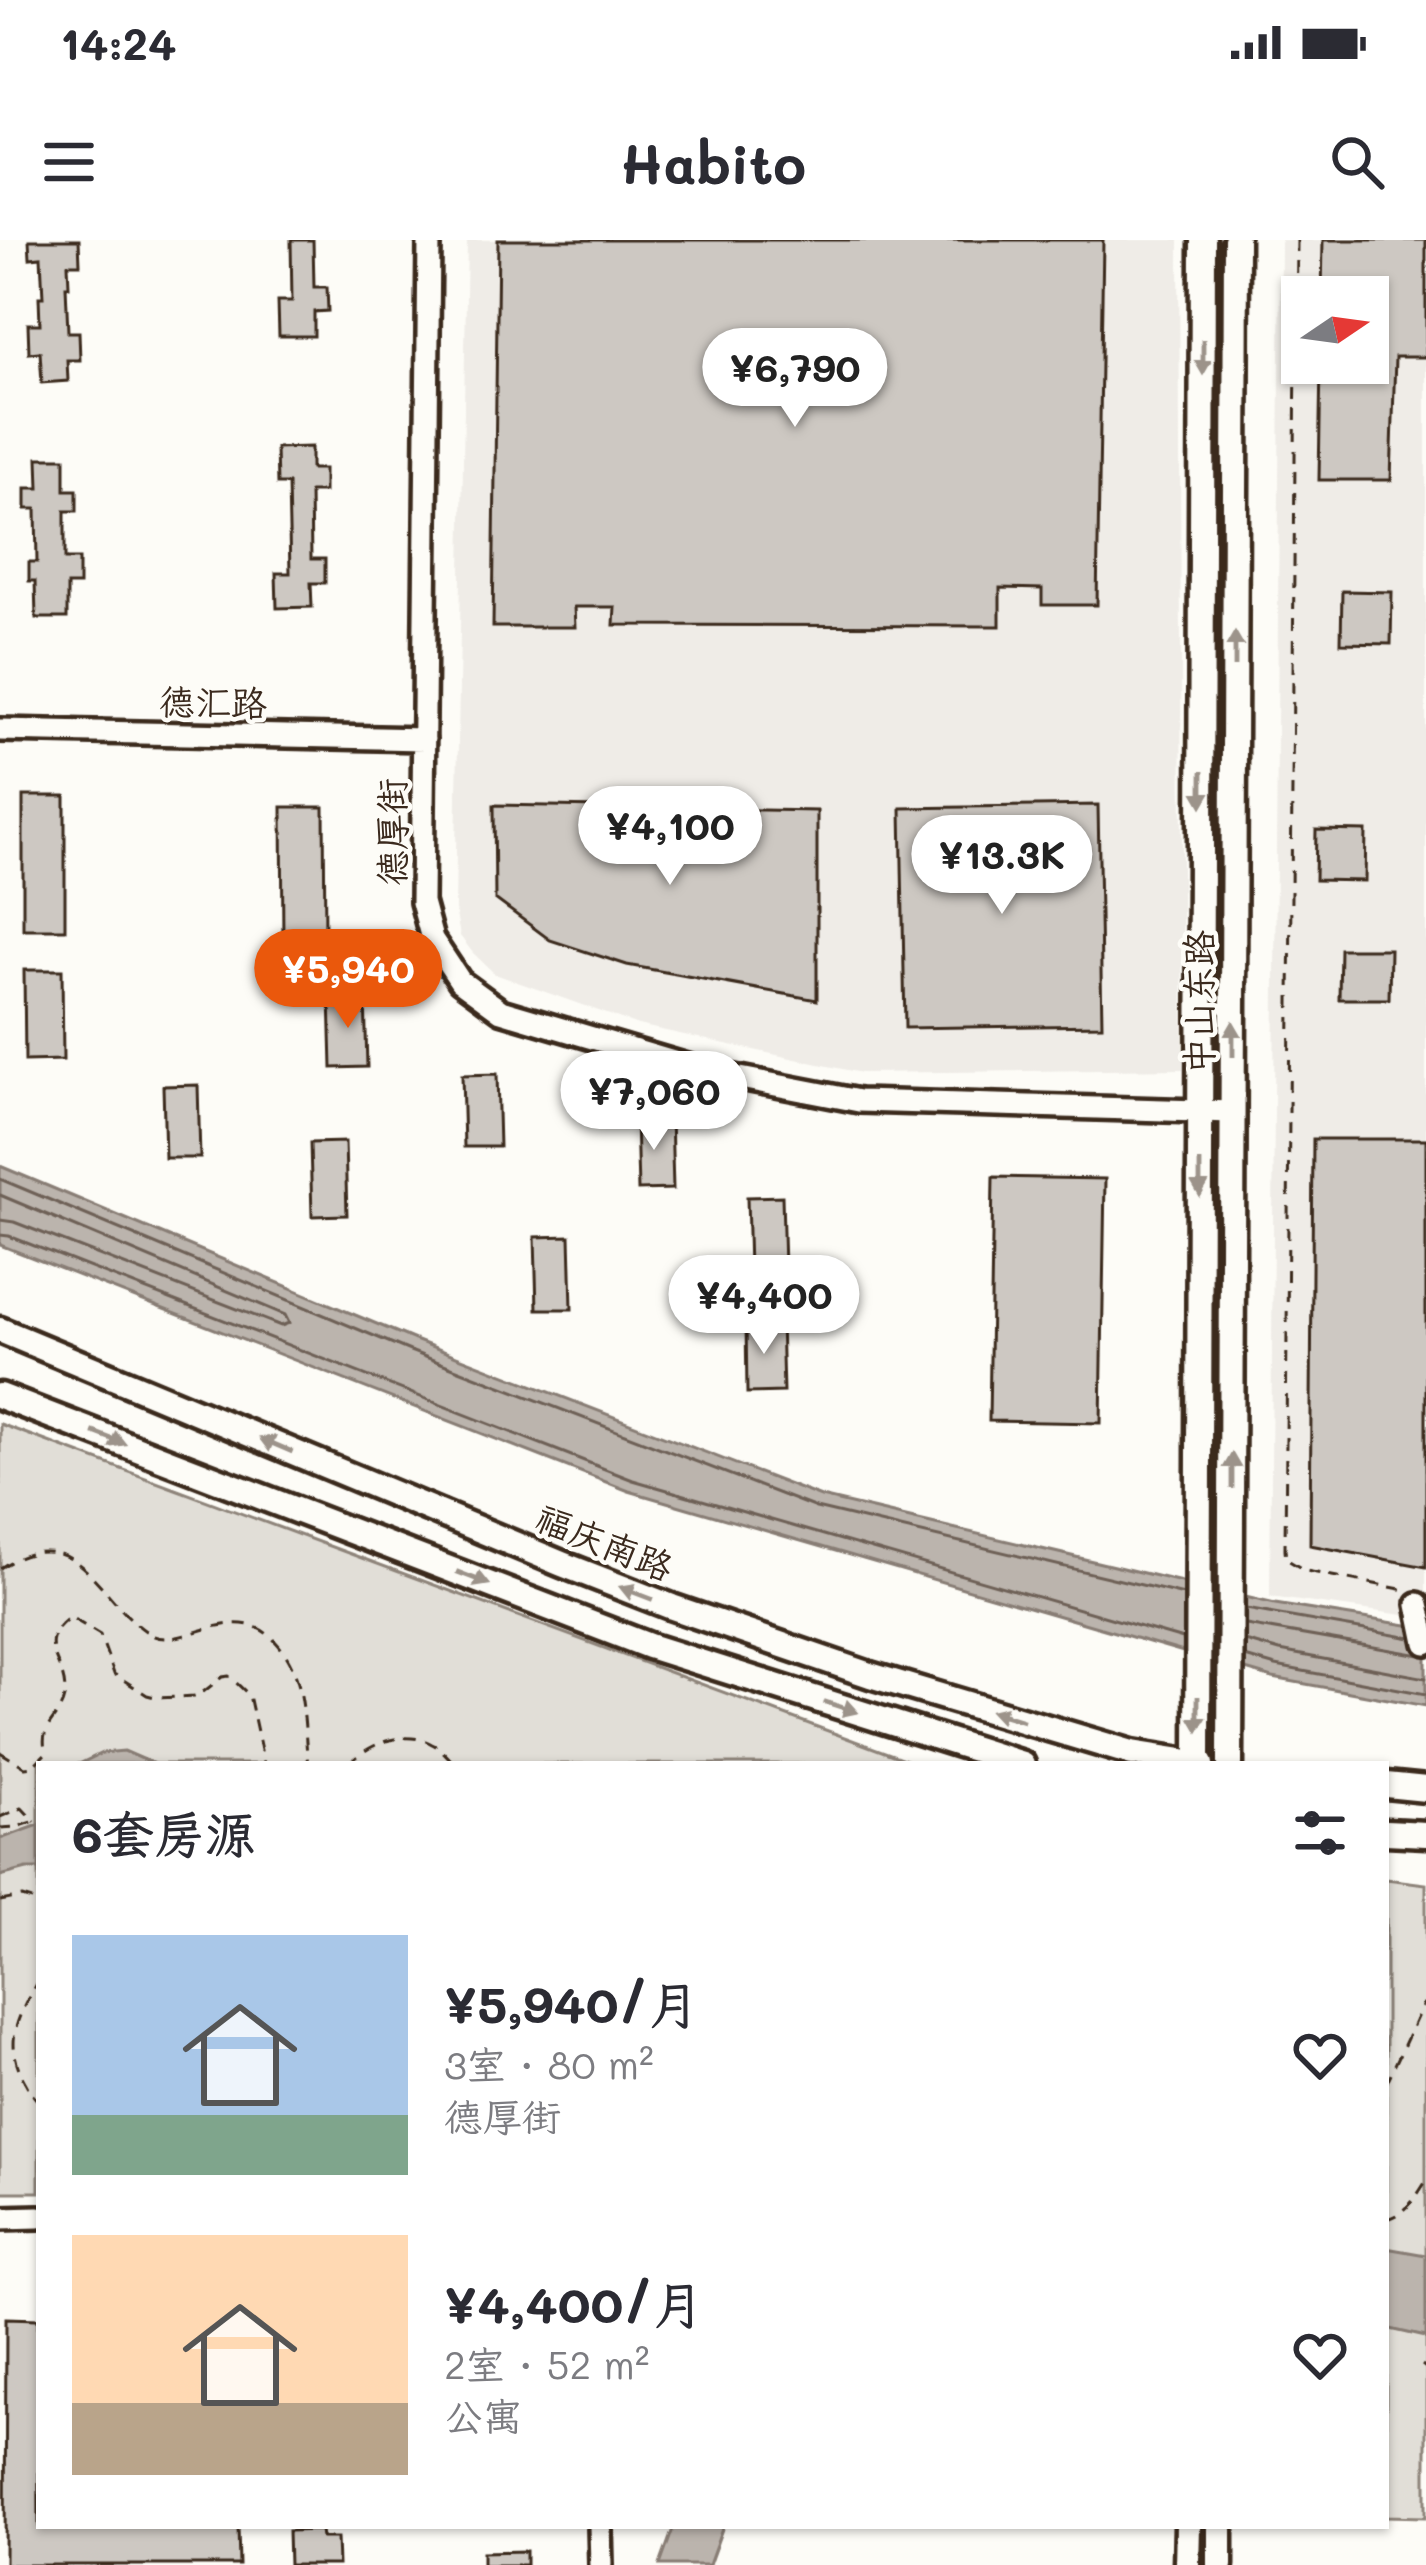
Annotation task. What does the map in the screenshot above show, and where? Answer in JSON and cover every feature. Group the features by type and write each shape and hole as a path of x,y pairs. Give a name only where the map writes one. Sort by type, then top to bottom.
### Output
{"main road":[{"name":"中山东路","path":"1199,1761 1203,240"},
{"name":"中山东路","path":"1231,1761 1236,240"},
{"name":"福庆南路","path":"0,1330 672,1607 870,1675 1110,1747 1183,1761"},
{"path":"0,1396 649,1646 1013,1761"},
{"path":"1389,1786 1426,1789"},
{"path":"1389,1832 1426,1834"},
{"path":"1187,2565 1188,2529"},
{"path":"1220,2529 1220,2565"}],"street":[{"name":"德厚街","path":"429,240 422,902 432,939 460,981 501,1011 704,1071 859,1101 1233,1112"},
{"name":"德汇路","path":"0,730 424,739"},
{"path":"1419,1598 1426,1642"},
{"path":"0,2218 36,2217"},
{"path":"600,2529 601,2565"}],"path":[{"path":"1297,240 1285,1549 1286,1558 1306,1571 1419,1598"},
{"path":"0,1568 28,1553 71,1558 156,1638 235,1624 262,1629 290,1661 300,1682 308,1761"},
{"path":"37,1761 46,1753 45,1731 64,1700 64,1682 51,1647 56,1628 70,1617 100,1635 114,1674 147,1695 194,1696 229,1676 249,1695 263,1761"},
{"path":"354,1761 370,1747 416,1737 435,1745 452,1761"},
{"path":"0,1752 25,1767 36,1762"},
{"path":"0,1817 22,1808 36,1820"},
{"path":"0,1828 36,1821"},
{"path":"0,1900 36,1900"},
{"path":"36,1984 20,2014 12,2047 36,2099"},
{"path":"1389,2078 1426,2005"},
{"path":"1389,2219 1397,2218 1426,2182"}],"shaded area":[{"path":"467,240 1179,240 1183,1069 861,1073 638,1025 495,974 473,953 460,936 455,909"},
{"path":"1281,240 1426,240 1426,1618 1270,1597"},
{"path":"0,1424 909,1761 36,1761 36,2192 0,2192"},
{"path":"1389,1879 1426,1884 1426,2517 1389,2516"}],"water":[{"path":"0,1166 415,1340 821,1497 1275,1604 1426,1628 1426,1706 1273,1678 629,1491 0,1245"},
{"path":"124,1751 147,1761 85,1761"},
{"path":"36,1826 36,1869 0,1876 0,1839"},
{"path":"1389,2249 1426,2255 1426,2337 1389,2329"},
{"path":"673,2529 722,2529 709,2565 660,2565"}],"building":[{"path":"29,240 79,240 80,264 68,264 66,286 68,332 79,332 80,360 67,360 68,381 42,383 40,352 29,353 28,324 40,324 39,297 43,297 41,257 30,258"},
{"path":"291,240 313,240 314,287 327,287 328,311 314,312 314,336 279,336 278,301 292,301"},
{"path":"498,240 1103,240 1097,605 1042,605 1042,589 1000,588 1000,626 614,625 615,607 574,607 575,627 493,627"},
{"path":"1323,240 1426,240 1426,357 1395,357 1391,480 1319,480 1321,384 1389,384 1389,276 1322,276"},
{"path":"311,447 311,469 324,469 324,492 310,492 311,559 325,559 325,583 311,583 312,607 277,608 276,573 290,573 288,484 277,484 276,448"},
{"path":"38,458 65,458 65,490 77,490 77,511 65,511 65,559 79,559 79,585 67,585 67,618 36,618 35,581 29,581 29,562 37,562 36,509 26,509 26,488 39,488"},
{"path":"1342,591 1392,592 1391,644 1341,643"},
{"path":"23,796 65,796 65,929 23,929"},
{"path":"494,805 817,811 817,1000 627,965 550,940 495,899"},
{"path":"1098,805 1102,1025 905,1028 901,808"},
{"path":"282,807 324,807 325,940 283,940"},
{"path":"1316,830 1366,831 1365,881 1315,880"},
{"path":"1340,949 1390,949 1389,999 1339,999"},
{"path":"24,970 62,970 63,1060 25,1061"},
{"path":"330,995 365,995 367,1067 332,1068"},
{"path":"497,1074 499,1147 464,1147 462,1075"},
{"path":"198,1085 200,1158 165,1158 163,1086"},
{"path":"671,1116 673,1189 638,1190 636,1117"},
{"path":"1313,1139 1426,1139 1426,1567 1310,1545"},
{"path":"345,1142 347,1215 312,1216 310,1143"},
{"path":"993,1177 1105,1179 1101,1423 989,1421"},
{"path":"782,1196 784,1269 749,1269 747,1197"},
{"path":"570,1236 572,1309 537,1309 535,1237"},
{"path":"781,1320 783,1392 747,1393 746,1321"},
{"path":"6,2318 36,2319 36,2529 238,2529 239,2565 5,2565"},
{"path":"321,2530 322,2538 337,2538 338,2565 289,2565 288,2531"},
{"path":"526,2551 526,2565 483,2565 483,2552"}]}
